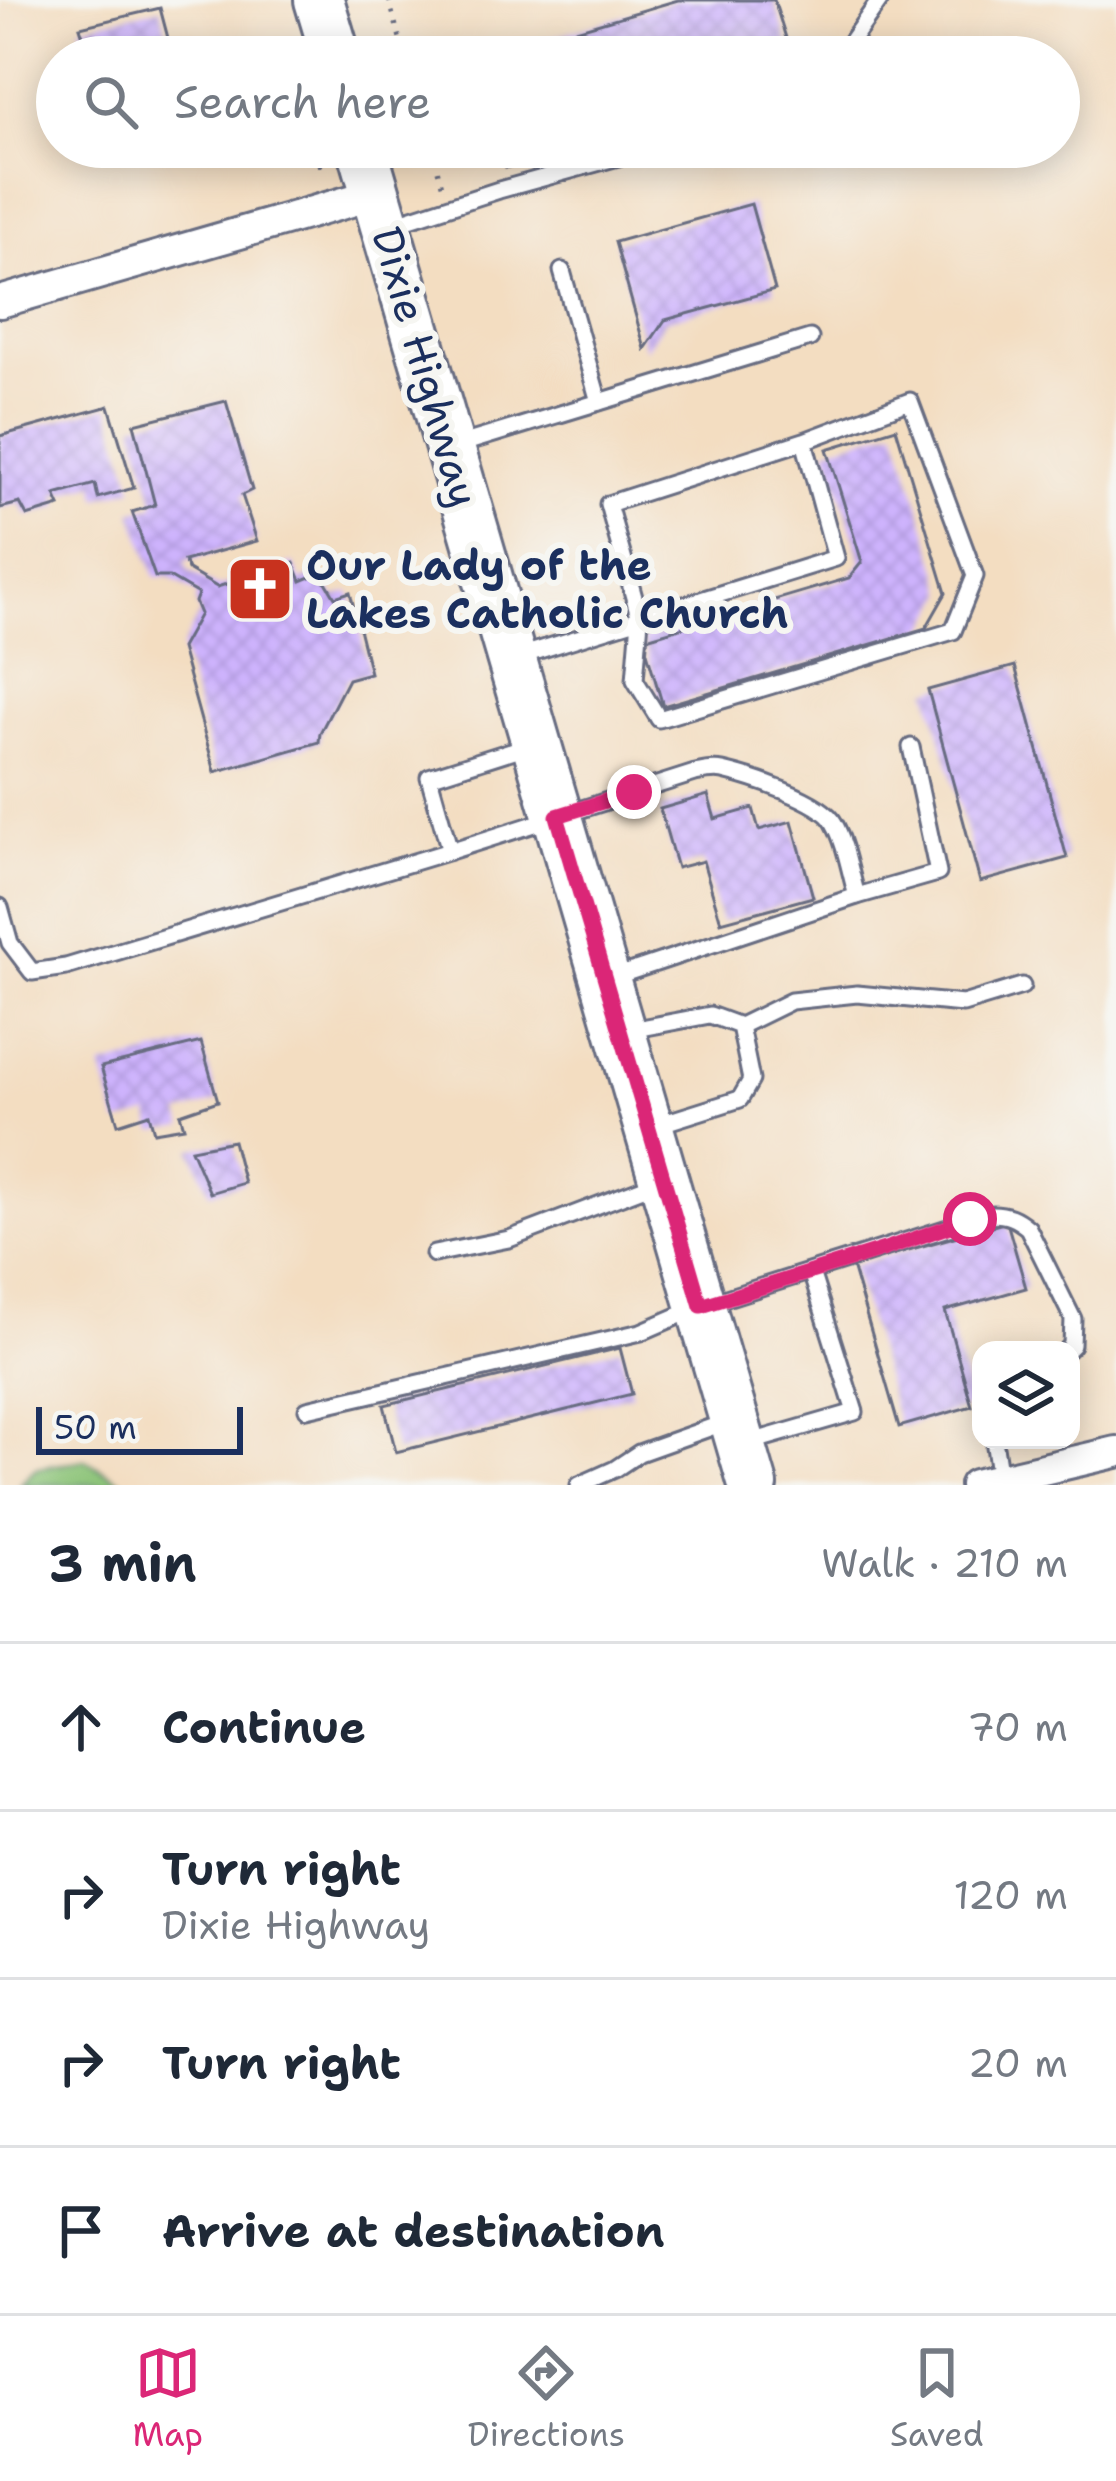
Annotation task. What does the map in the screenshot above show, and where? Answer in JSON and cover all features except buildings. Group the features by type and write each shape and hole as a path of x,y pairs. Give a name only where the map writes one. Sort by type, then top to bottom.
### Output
{"main road":[{"path":"319,0 330,36"},
{"name":"Dixie Highway","path":"348,168 380,211 743,1450"}],"street":[{"path":"0,302 380,211"},
{"path":"987,1482 1116,1452"}],"lane":[{"path":"854,36 880,0"},
{"path":"380,211 499,190 579,168"},
{"path":"562,271 599,402"},
{"path":"449,448 810,338"},
{"path":"910,400 975,576 953,631 659,719 635,680 640,619 608,504 804,440 910,400"},
{"path":"511,658 836,558 804,440"},
{"path":"450,851 429,777 536,744"},
{"path":"605,980 938,873 911,747"},
{"path":"0,908 10,943 32,972 66,967 718,769 826,812 835,824 857,896"},
{"path":"621,1032 710,1015 740,1025 791,1001 856,994 964,1004 1022,986"},
{"path":"649,1127 740,1099 751,1080 740,1025"},
{"path":"434,1254 509,1240 664,1180"},
{"path":"307,1408 641,1332 701,1306 970,1219 1005,1214 1028,1228 1073,1319 1072,1341"},
{"path":"579,1485 639,1453 743,1450 855,1412 811,1272"},
{"path":"987,1482 992,1449"}],"path":[{"path":"389,0 399,36"},
{"path":"437,168 442,185"}],"green space":[{"path":"85,1460 128,1485 20,1485 35,1469"}],"place":[{"name":"Our Lady of the Lakes Catholic Church","path":"260,589"}],"route":[{"path":"634,792 557,816 701,1306 970,1219"}]}
